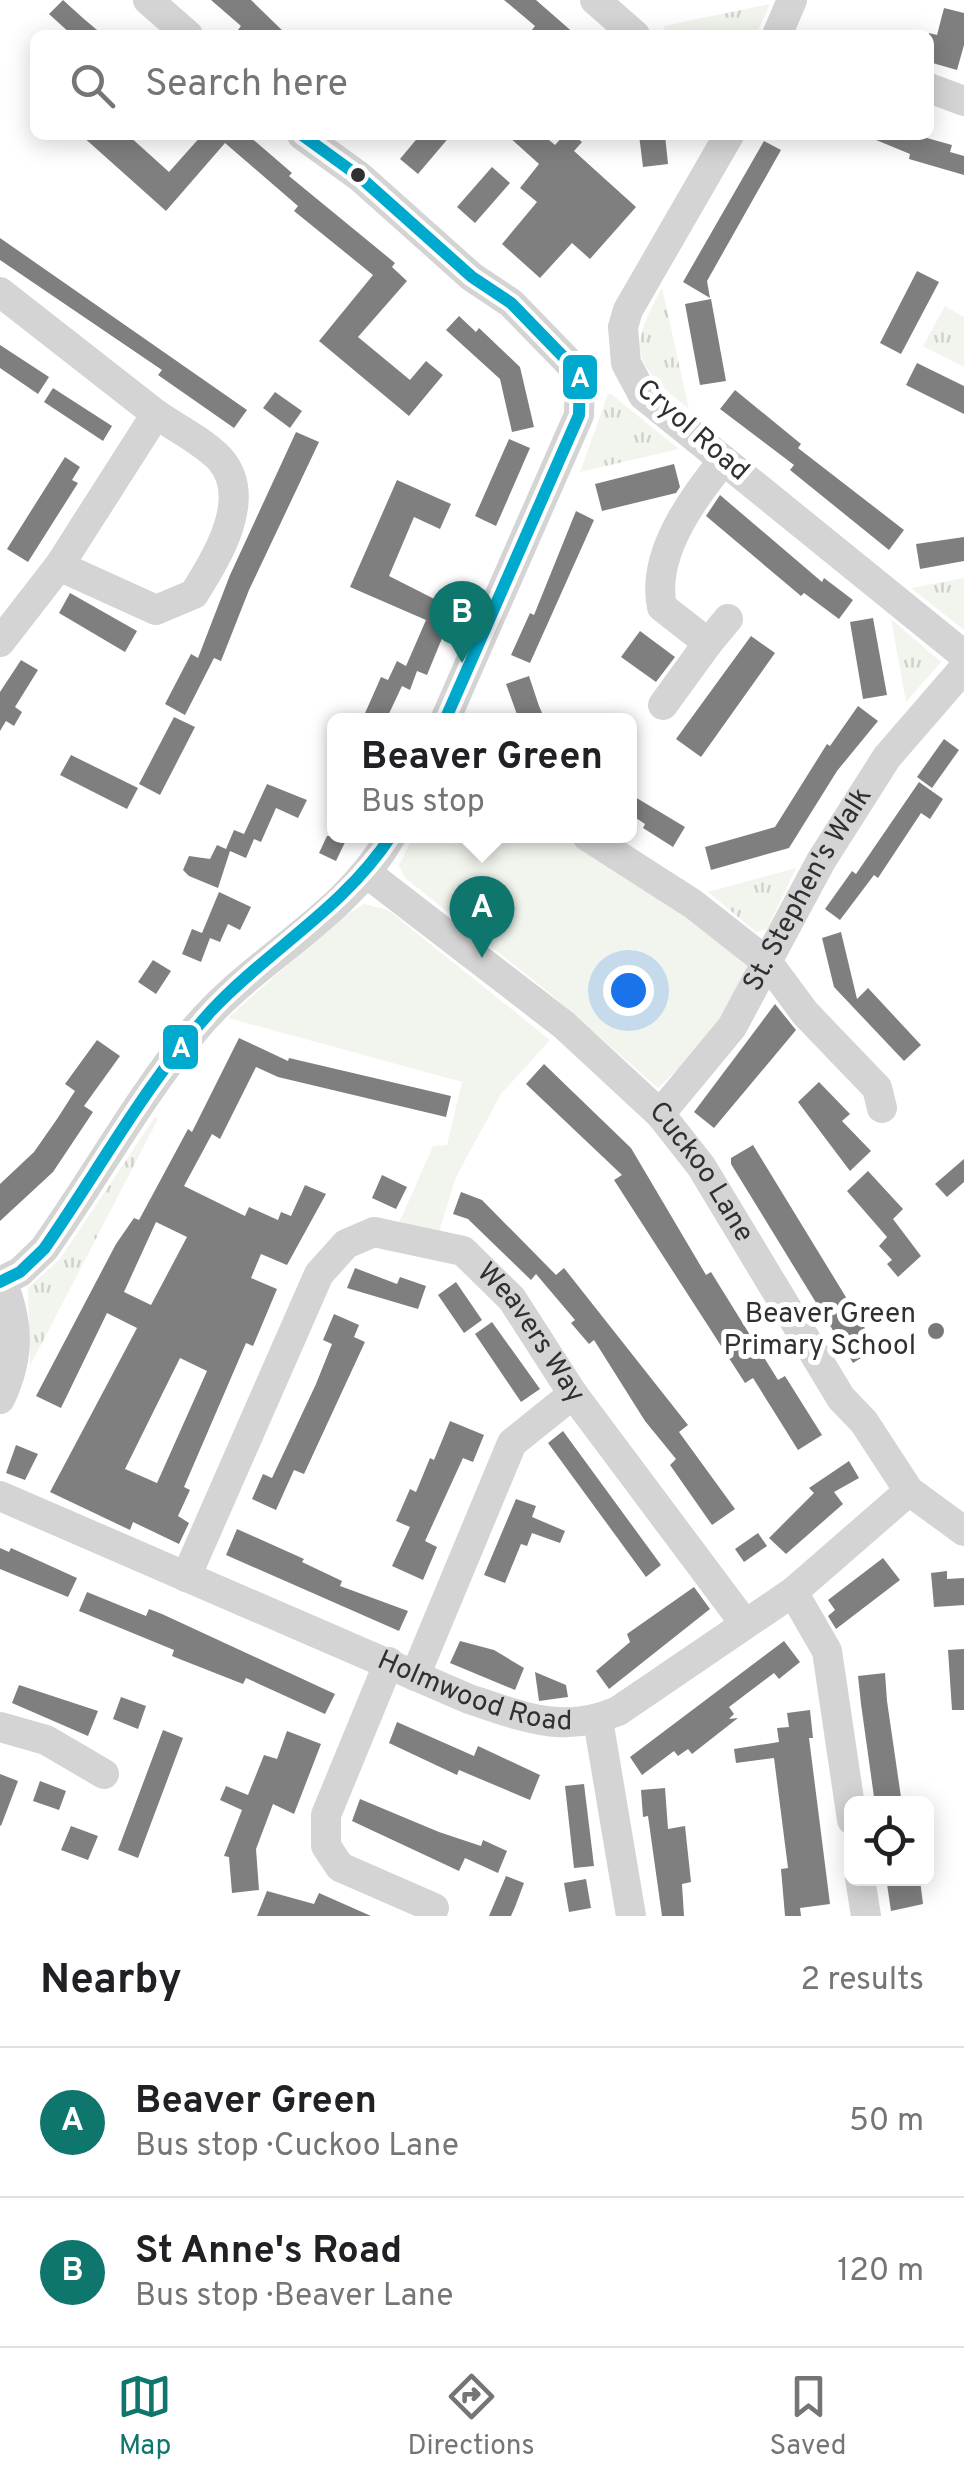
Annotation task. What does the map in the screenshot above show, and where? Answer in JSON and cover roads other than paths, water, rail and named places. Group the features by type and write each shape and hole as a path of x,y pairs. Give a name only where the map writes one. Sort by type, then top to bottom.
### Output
{"street":[{"path":"148,0 182,30"},
{"path":"595,0 629,30"},
{"path":"934,90 964,101"},
{"path":"309,140 360,177 472,277 511,303 576,373 579,414 553,482 448,713"},
{"name":"Cryol Road","path":"726,140 628,310 626,360 643,395 964,656"},
{"path":"0,292 156,414 218,457 232,477 234,512 187,601 156,610 59,566"},
{"path":"576,373 626,360"},
{"path":"0,642 59,566 156,414"},
{"path":"708,644 662,606 660,581 691,501 723,461"},
{"path":"663,705 728,619"},
{"name":"St. Stephen's Walk","path":"660,1114 732,1026 821,861 887,757 964,668"},
{"path":"0,1399 14,1369 17,1343 16,1317 1,1281 44,1249 191,1034 238,986 333,911 368,874 387,843"},
{"path":"599,843 693,904 768,963 805,1013 877,1088 882,1108"},
{"name":"Cuckoo Lane","path":"368,874 564,1025 660,1114 701,1166 840,1398 864,1422 909,1491 964,1531"},
{"name":"Weavers Way","path":"186,1576 318,1274 346,1244 374,1232 463,1252 512,1299 573,1394 745,1624"},
{"path":"435,1905 340,1867 326,1849 326,1815 512,1443 573,1394"},
{"name":"Holmwood Road","path":"0,1496 523,1720 598,1720 618,1711 793,1592 909,1491"},
{"path":"793,1592 826,1651 848,1796"},
{"path":"598,1720 631,1916"},
{"path":"0,1726 46,1740 104,1775"},
{"path":"861,1886 866,1916"}],"place":[{"name":"St Anne's Road","path":"462,663"},
{"name":"Beaver Green","path":"482,958"},
{"name":"Beaver Green Primary School","path":"936,1331"}]}
